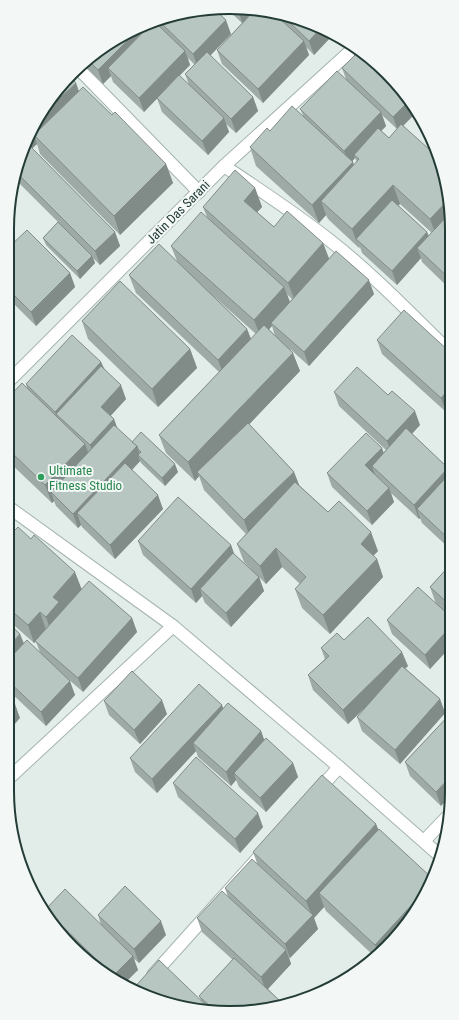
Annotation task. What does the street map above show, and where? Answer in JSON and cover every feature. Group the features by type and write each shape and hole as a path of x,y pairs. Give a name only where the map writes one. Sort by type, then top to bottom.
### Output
{"street":[{"name":"Jatin Das Sarani","path":"14,376 224,166 350,51"},
{"path":"82,72 199,192"},
{"path":"224,166 276,200 329,240 380,284 445,347"},
{"path":"14,511 173,626 339,767 436,852"},
{"path":"14,774 173,626"},
{"path":"308,802 339,767"},
{"path":"424,841 443,822"},
{"path":"144,985 276,838"}],"building":[{"path":"219,14 226,20 193,54 162,24 187,18"},
{"path":"250,15 281,20 304,41 258,89 217,50"},
{"path":"289,22 317,32 309,41"},
{"path":"159,26 185,51 139,98 108,68 144,32"},
{"path":"129,39 98,70 92,64 110,50"},
{"path":"207,52 253,97 231,119 185,74"},
{"path":"355,55 372,67 392,87 405,105 393,117 342,68"},
{"path":"337,71 381,112 344,151 300,109"},
{"path":"179,75 224,118 202,141 157,98"},
{"path":"74,80 76,83 57,101"},
{"path":"83,87 112,115 115,112 166,164 114,216 35,136 37,132"},
{"path":"292,106 353,162 312,205 250,147 267,128 270,131"},
{"path":"401,124 430,150 438,174 444,205 430,219 393,185 352,229 321,201 359,159 354,155 378,128 389,138"},
{"path":"31,147 115,232 95,251 20,176"},
{"path":"235,170 255,188 244,201 274,227 287,211 323,243 288,283 203,207"},
{"path":"392,200 427,232 392,271 356,239"},
{"path":"201,212 284,287 254,320 171,246"},
{"path":"445,218 445,274 417,248"},
{"path":"58,222 92,256 77,271 43,238"},
{"path":"27,230 70,273 31,312 14,295 14,242"},
{"path":"159,244 247,329 218,360 129,275"},
{"path":"336,251 369,280 304,352 271,323"},
{"path":"120,281 190,349 152,389 82,321"},
{"path":"404,310 445,348 445,394 441,398 377,340"},
{"path":"264,325 293,353 188,462 159,435"},
{"path":"72,335 101,362 55,412 26,384"},
{"path":"101,366 121,385 101,407 114,419 90,445 56,414"},
{"path":"357,367 388,395 392,391 415,411 387,441 334,392"},
{"path":"22,383 85,444 45,485 14,455 14,392"},
{"path":"248,423 294,472 244,520 197,472"},
{"path":"114,425 137,446 73,514 51,492"},
{"path":"406,428 445,465 445,471 414,505 372,466"},
{"path":"141,432 175,464 162,478 138,455 141,452 132,442"},
{"path":"366,433 382,448 365,465 389,488 367,511 327,473"},
{"path":"125,463 158,495 110,545 77,513"},
{"path":"445,479 445,535 417,509"},
{"path":"295,482 328,512 339,501 371,532 361,544 377,559 323,615 295,589 306,577 276,548 260,566 237,544"},
{"path":"178,497 231,545 191,589 138,541"},
{"path":"18,527 31,539 34,535 75,572 53,597 59,602 46,617 40,612 28,625 14,613 14,531"},
{"path":"233,553 259,577 226,613 200,589"},
{"path":"445,571 445,601 430,587"},
{"path":"89,581 132,618 78,678 35,641"},
{"path":"418,587 445,612 445,633 425,655 387,620"},
{"path":"368,617 402,652 343,710 308,675 329,656 321,648 337,633 344,640"},
{"path":"14,628 20,634 14,641"},
{"path":"27,640 70,681 41,712 14,687 14,654"},
{"path":"402,666 440,699 395,750 357,717"},
{"path":"132,671 162,700 134,730 104,701"},
{"path":"199,684 222,705 152,779 130,758"},
{"path":"228,703 261,731 226,772 193,743"},
{"path":"445,719 445,782 436,792 405,762"},
{"path":"266,738 293,763 260,798 234,773"},
{"path":"196,757 258,813 235,839 173,783"},
{"path":"322,775 376,824 306,901 253,852"},
{"path":"379,829 428,875 413,904 375,945 319,893"},
{"path":"252,859 313,915 285,944 225,888"},
{"path":"125,886 161,921 134,949 98,915"},
{"path":"65,889 133,956 116,973 97,960 61,925 48,907"},
{"path":"222,891 286,950 261,977 197,918"},
{"path":"234,958 279,1000 244,1006 215,1006 209,1005 199,996"},
{"path":"159,960 205,1005 174,999 136,985"}],"place":[{"name":"Ultimate Fitness Studio","path":"41,477"}]}
